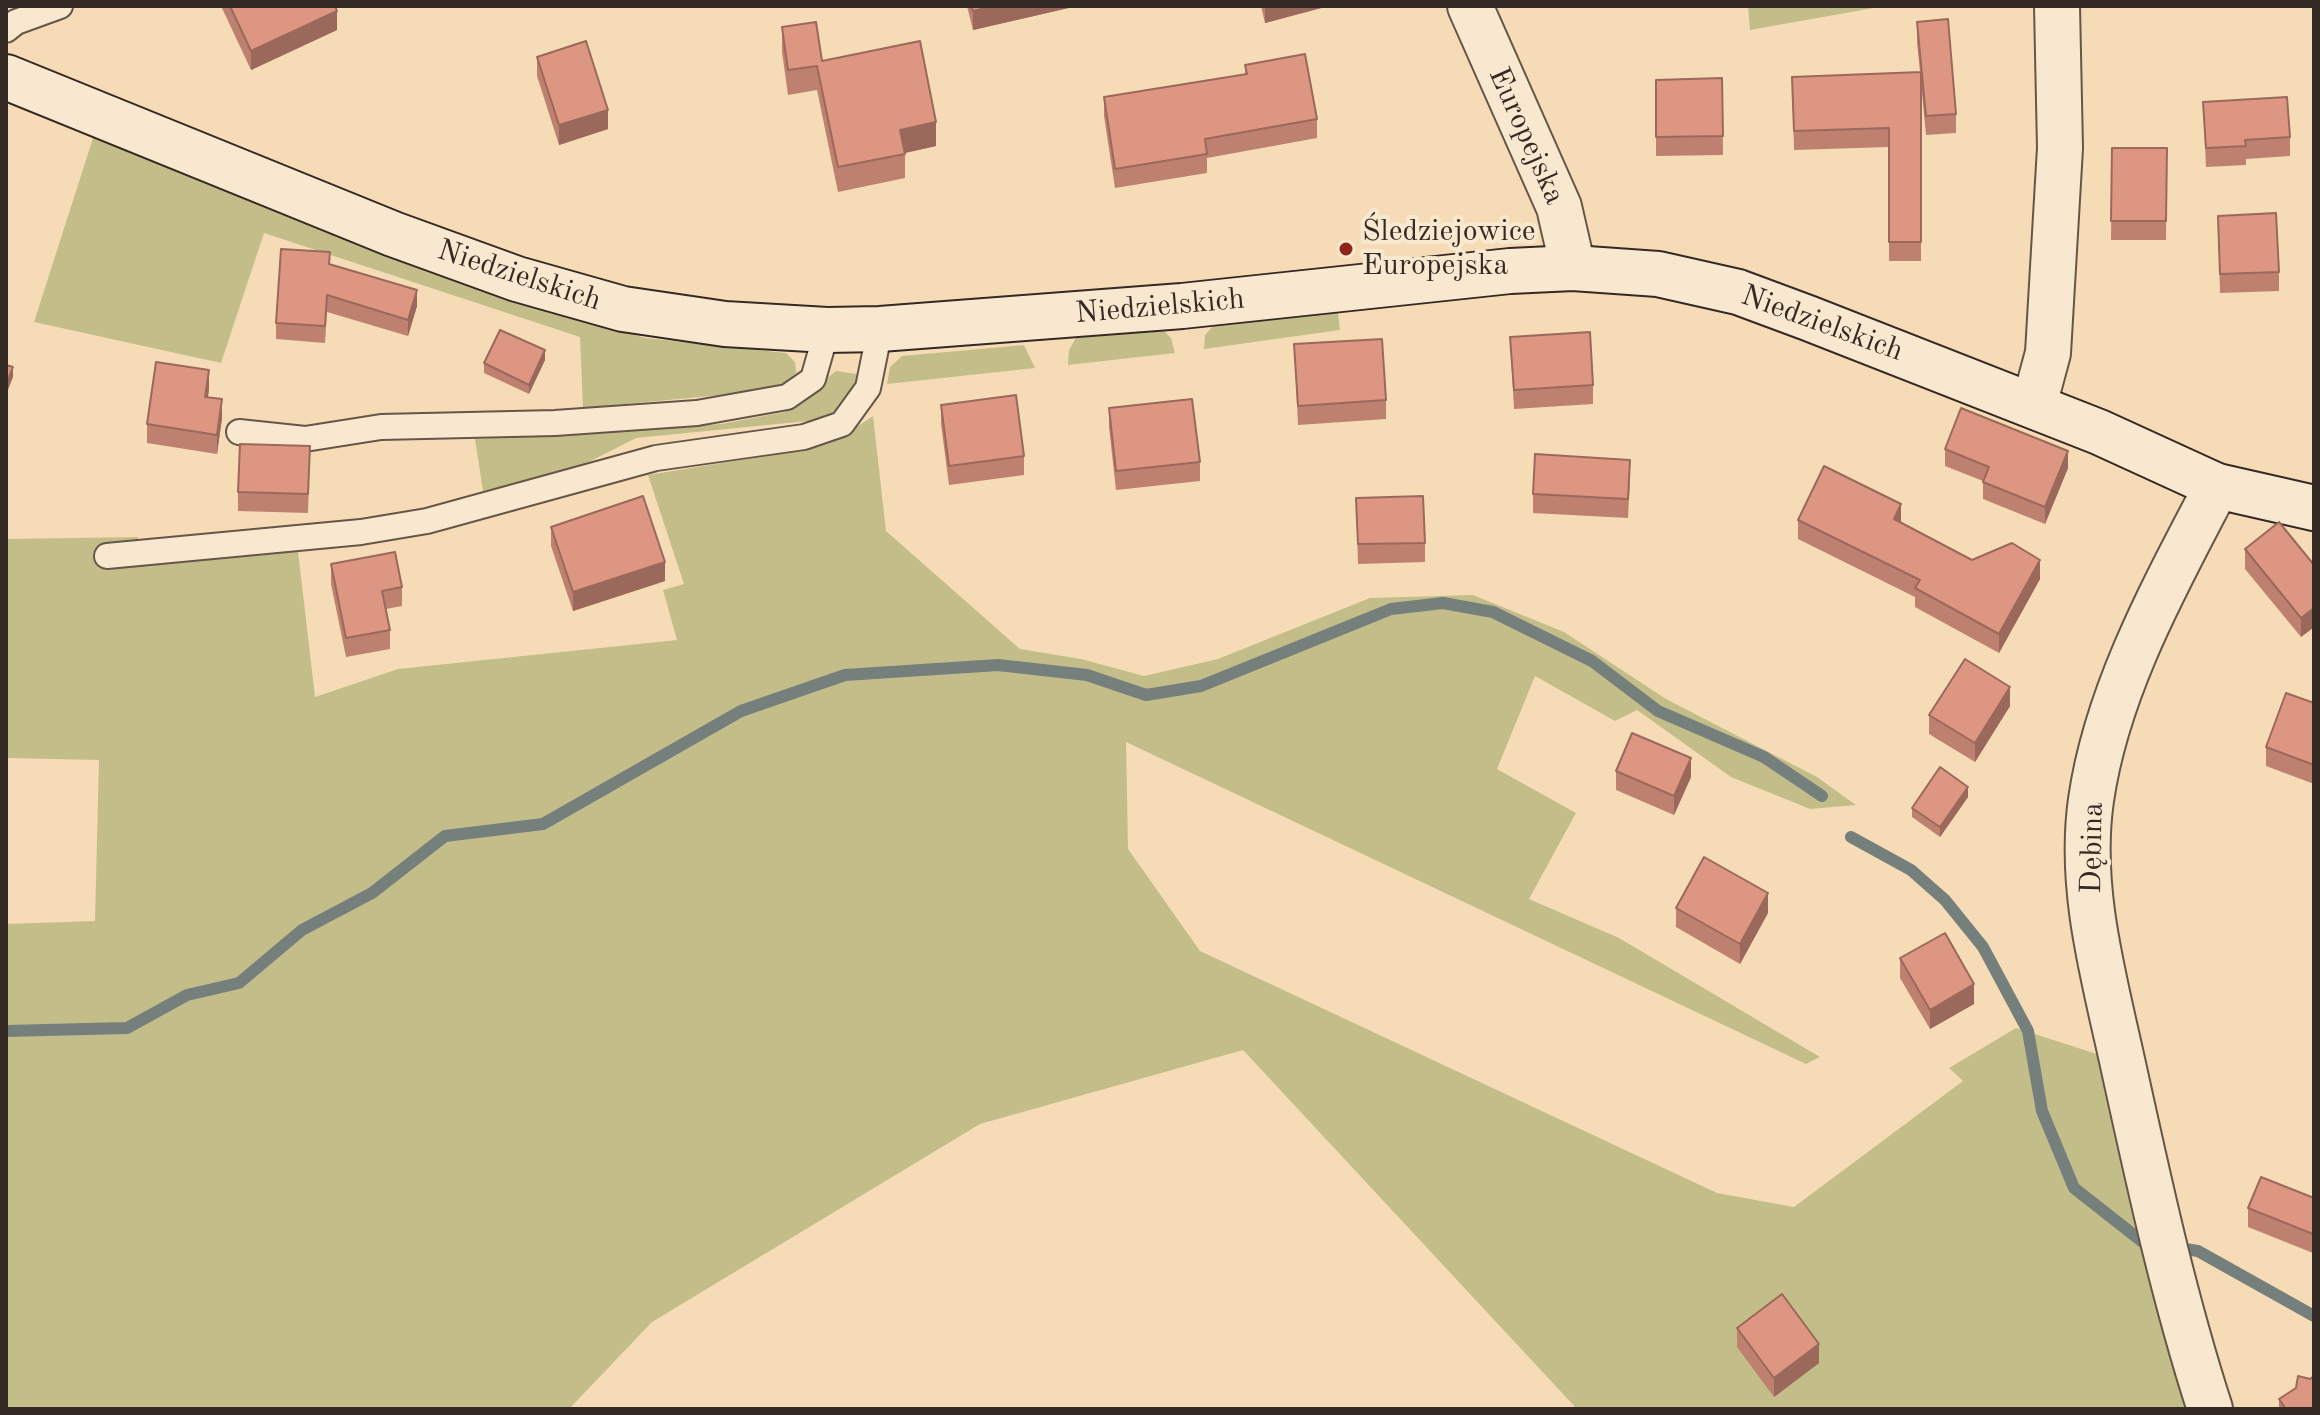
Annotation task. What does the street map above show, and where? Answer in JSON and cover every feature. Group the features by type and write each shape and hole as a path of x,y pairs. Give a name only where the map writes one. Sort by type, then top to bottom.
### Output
{"street":[{"name":"Europejska","path":"1470,6 1559,207 1573,268"},
{"path":"2034,405 2048,353 2060,148 2057,6"},
{"name":"Niedzielskich","path":"6,77 393,234 517,279 623,309 725,324 827,330 880,329 1182,306 1496,272 1573,268 1658,274 1738,292 2034,405 2217,486 2314,508"},
{"name":"Dębina","path":"2210,1409 2165,1248 2095,934 2089,889 2091,801 2123,686 2167,582 2217,486"}],"lane":[{"path":"6,30 16,22 60,6"},
{"path":"107,556 361,532 427,521 656,458 804,437 842,424 868,388 880,329"},
{"path":"239,432 305,439 381,427 555,423 697,413 787,397 813,379 827,330"}],"shaded area":[{"path":"1748,6 1885,6 1750,30"},
{"path":"94,135 556,312 645,338 786,353 795,362 796,373 788,381 764,391 583,408 580,337 264,233 221,363 34,322"},
{"path":"1338,313 1340,330 1204,349 1205,335 1213,326"},
{"path":"1164,331 1171,338 1175,353 1068,365 1069,350 1076,338"},
{"path":"1024,345 1035,368 887,384 890,367 902,356"},
{"path":"836,371 857,374 859,385 849,403 828,419 636,438 579,467 483,491 475,439 721,424 785,412"},
{"path":"873,416 886,531 1020,649 1081,659 1144,676 1218,659 1370,598 1473,595 1564,632 1666,699 1817,777 1856,805 1810,809 1731,777 1637,710 1615,721 1535,676 1497,769 1576,813 1529,899 1619,938 1820,1057 1806,1064 1126,742 1128,849 1200,951 1717,1193 1794,1207 1963,1081 1949,1068 2016,1028 2106,1057 2168,1349 2207,1409 1577,1409 1243,1050 980,1124 652,1322 569,1409 6,1409 6,924 95,921 99,760 6,758 6,539 138,537 139,562 298,551 315,697 398,669 677,640 663,590 684,584 648,475 778,454 840,438"}],"building":[{"path":"230,6 335,6 337,11 251,51"},
{"path":"971,6 994,6 973,11"},
{"path":"1948,19 1956,114 1926,116 1917,22"},
{"path":"816,22 822,61 920,41 936,122 900,130 905,154 838,167 817,66 788,70 782,27"},
{"path":"586,41 608,110 559,125 537,57"},
{"path":"1305,54 1317,119 1205,139 1207,154 1115,169 1104,97 1247,74 1245,65"},
{"path":"1921,72 1921,242 1889,242 1889,128 1794,131 1792,77"},
{"path":"1722,78 1723,136 1656,137 1656,80"},
{"path":"2287,97 2290,137 2245,140 2246,146 2206,148 2203,102"},
{"path":"2112,148 2167,148 2166,221 2111,221"},
{"path":"2276,213 2279,272 2220,274 2218,216"},
{"path":"281,249 330,252 329,264 417,290 408,320 327,295 325,326 276,323"},
{"path":"500,330 545,350 529,385 484,363"},
{"path":"1590,332 1593,385 1514,390 1510,337"},
{"path":"1382,339 1386,400 1298,406 1294,344"},
{"path":"156,362 209,370 205,397 222,399 217,435 147,424"},
{"path":"6,365 13,367 6,385"},
{"path":"1016,395 1024,456 949,466 941,405"},
{"path":"1192,399 1200,462 1116,471 1109,408"},
{"path":"1961,408 2068,451 2045,507 1983,482 1989,467 1945,449"},
{"path":"240,444 310,446 308,494 238,492"},
{"path":"1535,454 1630,460 1628,499 1533,494"},
{"path":"1824,466 1901,504 1894,519 1972,560 2012,543 2040,560 1999,634 1915,588 1920,580 1798,520"},
{"path":"643,496 665,562 573,592 551,527"},
{"path":"1423,496 1425,543 1358,544 1356,498"},
{"path":"2279,522 2314,565 2314,608 2301,618 2245,549"},
{"path":"395,552 402,587 382,591 390,630 346,638 331,564"},
{"path":"1965,659 2010,687 1975,743 1929,715"},
{"path":"2286,693 2314,703 2314,765 2266,747"},
{"path":"1632,733 1691,758 1674,796 1616,771"},
{"path":"1940,767 1968,787 1940,827 1912,808"},
{"path":"1704,857 1768,893 1740,944 1676,908"},
{"path":"1945,933 1974,984 1930,1010 1900,958"},
{"path":"2261,1177 2314,1198 2313,1234 2248,1208"},
{"path":"1782,1294 1819,1344 1774,1378 1737,1328"},
{"path":"2298,1376 2310,1379 2314,1376 2314,1409 2286,1409 2279,1399 2296,1388"}],"waterway":[{"path":"6,1031 127,1028 187,995 239,983 302,930 372,893 445,836 543,824 741,711 845,675 998,665 1087,675 1146,695 1201,686 1391,609 1443,603 1493,612 1592,661 1658,711 1764,757 1822,796"},
{"path":"1851,837 1911,870 1945,900 1983,947 2028,1031 2042,1111 2074,1188 2144,1243 2153,1244"},
{"path":"2172,1247 2198,1251 2314,1316"}],"place":[{"name":"Śledziejowice Europejska","path":"1346,249"}]}
